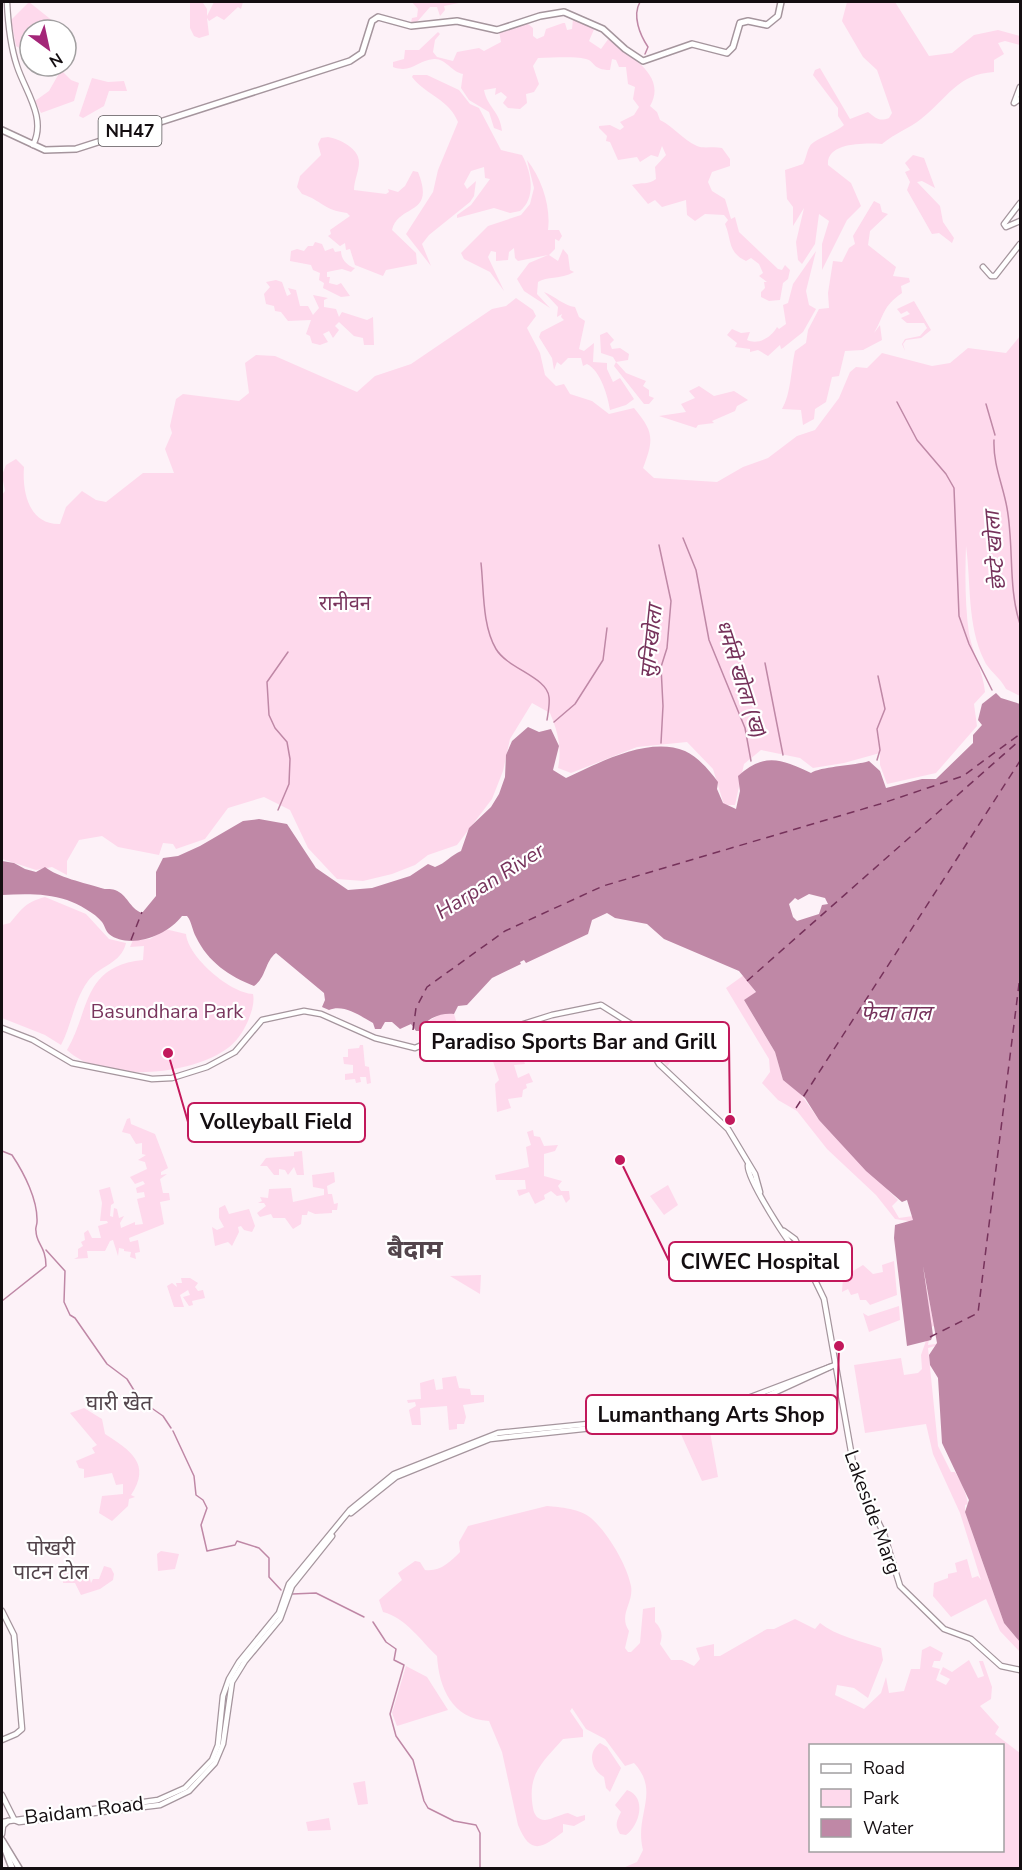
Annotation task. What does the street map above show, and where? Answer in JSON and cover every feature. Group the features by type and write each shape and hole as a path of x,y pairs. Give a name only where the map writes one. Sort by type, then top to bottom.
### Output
{"highway":[{"name":"NH47","path":"2,130 33,145 52,151 76,148 338,66 362,53 372,21 378,17 411,26 457,21 497,30 547,14 564,12 603,29 624,49 643,61 692,44 726,53 733,47 740,23 748,21 767,25 778,16 781,2"},
{"path":"2,1838 12,1869"},
{"path":"2,1838 19,1869"}],"main road":[{"path":"7,2 9,27 17,65 39,126 33,145"},
{"path":"1020,87 1014,103 1020,99"},
{"path":"1020,204 1004,224 1006,227 1020,220"},
{"path":"983,267 991,276 995,276 1020,244"},
{"name":"Lakeside Marg","path":"2,1028 33,1040 72,1063 144,1079 165,1080 225,1059 241,1046 260,1022 296,1012 315,1012 368,1035 415,1048 461,1028 495,1033 552,1015 601,1005 639,1029 659,1064 732,1134 758,1180 760,1192 783,1231 791,1235 816,1278 824,1299 832,1366 855,1474 884,1534 900,1586 944,1629 971,1639 1001,1666 1020,1670"},
{"name":"Baidam Road","path":"2,1822 11,1820 19,1822 160,1805 181,1796 199,1783 221,1753 232,1682 282,1615 292,1586 351,1512 396,1477 486,1440 503,1436 672,1420 720,1412 754,1402 832,1366"},
{"path":"2,1611 14,1635 22,1729 19,1733 2,1740"},
{"path":"2,1795 11,1820 3,1826 2,1838"}],"green space":[{"path":"29,2 49,18 18,18 18,47 11,20"},
{"path":"190,2 203,3 207,9 207,16 214,2 243,2 241,9 238,7 224,20 217,16 209,21 207,18 209,35 199,38 194,36 190,28"},
{"path":"412,2 464,2 444,6 445,10 440,16 437,7 430,7 416,23 411,22 412,18 417,17 418,9"},
{"path":"847,2 895,2 929,56 952,53 974,35 998,30 1020,36 1020,45 1005,41 998,43 1004,54 994,60 994,72 971,77 962,82 921,119 882,144 848,146 833,152 829,157 828,165 851,183 861,206 847,220 822,270 822,244 829,221 819,214 815,244 802,264 798,260 796,242 804,208 793,226 793,207 787,199 785,170 803,164 812,144 844,125 838,116 838,108 813,75 815,70 820,68 850,119 868,112 883,120 889,118 892,113 877,70 863,57 842,21"},
{"path":"573,19 595,27 589,41 601,49 609,38 635,59 650,75 654,85 654,95 650,106 657,112 660,120 697,146 722,148 730,159 730,166 712,172 708,182 712,191 725,199 731,219 735,217 739,232 778,269 782,270 785,265 790,270 788,279 783,283 780,300 769,301 761,297 761,292 765,288 764,282 767,282 759,276 763,273 759,264 751,258 746,261 733,250 725,224 728,220 724,215 705,214 695,221 687,215 686,200 662,207 655,200 648,204 632,185 656,179 655,167 666,155 662,146 658,157 651,155 640,162 637,157 618,160 610,142 606,141 607,136 599,128 599,126 610,125 620,130 624,127 620,122 634,115 639,107 633,99 635,87 628,84 626,67 619,67 616,60 612,59 610,70 600,69 586,59 538,58 533,66 539,84 534,92 526,94 527,103 520,109 508,108 503,103 507,97 501,92 495,95 496,88 484,90 499,119 502,131 494,128 489,112 469,100 461,88 463,74 442,61 428,60 405,69 393,67 393,62 404,59 405,50 419,50 438,32 440,34 435,40 433,52 437,57 453,61 457,52 479,48 484,51 501,42 499,31 527,23 533,28 533,36 537,39 544,36 546,29 563,23 567,30 572,29"},
{"path":"413,75 427,75 459,90 470,104 479,108 501,150 522,155 531,185 528,199 520,211 510,213 494,208 457,218 457,215 471,205 490,179 485,178 484,167 471,171 464,184 467,189 476,181 474,196 470,202 429,235 422,244 431,266 406,234 433,192 438,170 458,122 449,108 424,89 412,77"},
{"path":"56,78 69,78 79,83 74,101 41,113 35,101 49,91"},
{"path":"92,78 108,82 124,81 127,91 109,91 104,106 83,118 79,116"},
{"path":"328,137 348,145 356,152 359,165 354,190 386,194 389,192 388,189 398,192 405,186 413,171 418,172 423,196 420,203 402,216 392,230 416,253 417,264 386,270 383,276 355,265 350,249 346,250 345,243 340,246 328,236 331,234 330,230 350,216 328,208 302,194 297,187 300,176 321,155 318,144 321,138"},
{"path":"913,155 924,158 935,188 922,181 917,182 940,206 943,222 954,238 952,243 939,233 932,234 907,190 910,182 905,172 910,170 905,163"},
{"path":"527,160 544,194 549,221 548,230 559,230 562,236 559,241 555,239 555,249 549,255 558,261 563,249 568,255 570,270 574,272 538,282 537,294 550,308 524,291 517,279 529,263 548,255 518,261 515,258 514,248 509,252 508,260 496,261 496,252 491,251 488,257 504,291 490,272 464,259 461,253 488,226 521,215 530,204 534,188"},
{"path":"874,201 880,204 882,212 888,214 870,231 868,245 896,267 893,276 909,278 910,282 901,286 902,293 887,307 874,333 880,325 882,340 863,350 845,351 839,376 832,377 826,402 815,409 814,419 803,425 801,410 782,409 789,389 795,351 806,343 808,330 819,309 829,308 828,293 833,261 842,262 849,248 855,244 853,236"},
{"path":"315,242 322,244 325,251 333,248 335,252 341,251 345,262 355,268 351,272 342,269 327,272 327,277 330,277 329,283 337,285 341,283 350,296 341,297 323,288 324,283 319,280 320,273 313,270 311,265 290,261 291,251 297,249 304,251 308,246 313,246"},
{"path":"816,251 806,291 809,305 816,309 803,332 781,349 780,345 768,356 758,350 750,352 750,349 735,347 737,343 727,335 732,329 741,333 750,332 747,340 755,342 768,337 777,327 779,329 786,324 783,305 788,303 793,284"},
{"path":"276,280 282,282 287,296 291,294 288,288 296,290 300,306 308,306 313,315 319,308 313,295 328,298 324,300 324,307 336,309 339,317 342,312 367,320 373,317 374,345 364,345 363,338 354,336 339,322 335,326 339,330 333,338 329,331 323,334 328,342 320,345 312,343 310,336 306,334 311,320 288,321 281,312 275,311 274,306 266,304 264,294 270,287 266,282"},
{"path":"544,292 575,307 579,317 585,321 579,349 584,351 594,343 593,362 607,363 607,369 613,382 620,378 634,399 626,405 610,410 600,378 592,367 587,364 583,366 581,358 568,358 561,365 557,362 554,370 552,358 539,337 541,332 564,320 561,317 562,314 557,317 558,307"},
{"name":"रानीवन","path":"516,298 533,310 536,316 527,328 540,353 545,375 556,386 564,384 570,394 592,401 609,414 634,408 641,416 650,436 649,450 643,468 654,478 717,482 743,467 768,458 797,436 815,430 839,398 850,372 856,367 867,368 882,353 932,366 950,363 968,348 1006,353 1020,336 1020,696 1006,689 986,664 979,647 972,618 966,546 969,634 985,692 974,704 977,726 936,773 887,784 880,765 880,753 844,763 813,768 800,758 761,750 744,764 735,805 724,805 713,769 687,742 637,747 571,773 558,768 559,747 553,720 550,713 532,703 510,739 503,771 492,799 457,845 428,855 415,865 392,874 363,881 337,879 308,848 290,810 264,797 228,808 205,839 176,849 173,844 163,843 159,855 118,847 102,836 79,840 67,861 67,875 52,867 36,870 2,859 2,495 5,491 2,475 6,465 16,459 24,467 24,487 34,513 49,523 60,524 66,507 82,491 96,500 106,502 143,473 174,473 165,449 172,433 170,426 176,399 183,394 239,401 249,393 245,363 256,355 275,356 357,392 375,376 411,364 492,309 506,306"},
{"path":"914,301 931,330 921,338 906,340 903,344 905,351 902,344 905,339 920,336 927,328 924,323 907,323 901,318 910,314 907,311 901,314 897,309"},
{"path":"607,332 614,340 610,344 612,349 620,348 629,354 628,360 616,362 613,357 601,353 600,335"},
{"path":"616,362 626,373 646,381 643,386 649,390 649,396 654,398 649,404 644,404 614,366"},
{"path":"699,386 714,396 734,391 748,400 737,406 735,411 712,421 714,423 698,425 696,428 659,416 686,412 681,404 695,398 689,391"},
{"path":"45,897 86,914 109,939 126,943 120,956 93,976 83,988 61,1045 45,1035 2,1018 2,925 10,923 28,904"},
{"name":"Basundhara Park","path":"165,929 186,934 194,953 222,981 253,994 250,1015 239,1037 225,1050 209,1059 168,1070 122,1071 101,1068 82,1061 67,1050 98,981 109,971 123,964 143,960 144,946 130,947 133,940 150,939"},
{"path":"744,975 756,993 744,1000 775,1052 783,1080 800,1093 819,1120 898,1200 892,1206 899,1218 913,1216 934,1326 931,1327 928,1345 950,1342 928,1348 938,1446 951,1472 955,1472 965,1491 968,1504 965,1505 965,1512 1004,1623 1020,1642 1020,1652 1000,1631 986,1599 951,1617 933,1596 934,1583 948,1578 948,1574 957,1572 955,1563 967,1559 972,1578 978,1576 981,1580 960,1513 933,1454 926,1424 865,1433 854,1365 901,1358 904,1375 918,1373 922,1369 921,1355 927,1338 908,1221 895,1219 876,1195 827,1149 797,1111 778,1100 762,1083 770,1072 769,1059 726,988"},
{"path":"444,1012 454,1014 457,1024 425,1042 419,1031 422,1025"},
{"path":"645,1036 674,1056 667,1067"},
{"path":"498,1038 504,1040 507,1046 517,1043 525,1064 514,1065 518,1078 529,1073 533,1082 526,1084 527,1088 523,1090 522,1097 508,1099 511,1108 497,1112 495,1084 499,1080 490,1052 499,1047"},
{"path":"363,1045 365,1066 369,1067 371,1083 367,1084 366,1077 360,1077 361,1082 356,1083 355,1079 345,1080 345,1074 353,1073 353,1065 344,1064 343,1057 348,1057 348,1049 359,1048"},
{"path":"130,1118 131,1124 155,1134 168,1168 161,1172 161,1175 167,1174 160,1179 163,1193 169,1193 170,1200 160,1202 164,1224 129,1238 130,1242 138,1240 140,1252 135,1253 136,1259 130,1257 131,1252 119,1248 118,1256 113,1240 110,1241 105,1251 87,1251 88,1258 74,1259 78,1257 78,1249 83,1246 81,1242 85,1240 84,1233 88,1230 92,1238 101,1238 98,1226 108,1223 100,1221 102,1203 99,1190 110,1187 114,1203 111,1205 110,1216 113,1217 114,1208 117,1209 119,1218 124,1216 120,1223 121,1228 135,1222 135,1225 143,1224 137,1199 145,1197 144,1192 137,1193 136,1188 145,1184 143,1181 135,1184 130,1177 147,1169 145,1162 138,1160 146,1155 142,1154 142,1143 136,1144 130,1134 122,1132 127,1119"},
{"path":"533,1130 534,1136 540,1137 544,1146 558,1145 555,1151 544,1154 544,1176 562,1181 558,1186 561,1191 569,1191 570,1199 566,1203 562,1195 557,1196 551,1191 544,1195 545,1199 535,1204 529,1192 519,1196 517,1190 526,1189 525,1180 496,1180 495,1175 529,1167 526,1147 531,1145 527,1132"},
{"path":"302,1151 304,1175 297,1175 294,1167 288,1175 285,1170 279,1169 279,1175 274,1175 267,1166 260,1166 266,1158 294,1156 294,1152"},
{"path":"334,1172 335,1182 327,1186 328,1194 332,1194 334,1204 338,1203 337,1210 332,1210 332,1213 315,1214 308,1211 307,1215 302,1215 301,1224 293,1229 285,1218 273,1218 271,1214 260,1217 257,1213 266,1206 264,1203 258,1203 262,1201 260,1197 268,1198 269,1189 291,1188 293,1202 324,1195 324,1189 313,1187 312,1175"},
{"path":"668,1185 678,1205 664,1215 650,1196"},
{"path":"225,1205 229,1214 249,1209 255,1226 252,1232 244,1230 241,1226 238,1227 239,1232 232,1246 228,1242 215,1246 212,1227 217,1230 224,1227 219,1218 219,1208"},
{"path":"894,1261 897,1295 870,1305 866,1300 860,1300 858,1293 851,1295 848,1289 842,1292 843,1277 863,1265 873,1274 883,1272 882,1265"},
{"path":"481,1275 480,1294 450,1276"},
{"path":"181,1278 190,1278 198,1283 195,1287 198,1291 203,1290 205,1298 192,1301 193,1305 189,1306 183,1297 190,1295 188,1290 180,1295 184,1307 174,1307 167,1286 172,1283 177,1287 176,1283 182,1283"},
{"path":"899,1306 900,1320 869,1332 863,1313 868,1316"},
{"path":"456,1376 459,1388 470,1389 471,1395 484,1395 484,1402 463,1405 466,1417 464,1424 457,1424 457,1429 449,1430 447,1406 420,1408 421,1425 412,1425 409,1410 416,1406 415,1402 408,1403 407,1400 421,1399 420,1383 434,1379 436,1390 443,1389 442,1378"},
{"path":"84,1408 102,1419 105,1434 130,1452 139,1466 137,1484 131,1495 135,1497 129,1499 128,1506 112,1521 99,1513 102,1496 123,1494 123,1484 116,1485 112,1473 84,1478 84,1469 79,1468 76,1461 95,1453 92,1448 97,1445 70,1413"},
{"path":"698,1429 700,1433 710,1432 718,1477 702,1481 680,1432"},
{"path":"547,1506 587,1515 610,1541 629,1578 631,1592 625,1619 629,1631 625,1648 628,1652 640,1643 643,1609 655,1607 655,1622 661,1632 660,1644 671,1660 682,1660 694,1666 700,1659 696,1648 714,1644 714,1656 720,1656 767,1629 774,1629 795,1619 815,1629 820,1623 841,1635 881,1648 883,1660 868,1698 854,1688 837,1685 835,1695 864,1709 881,1693 886,1677 889,1693 904,1691 911,1669 920,1669 922,1650 930,1646 943,1653 940,1661 934,1661 932,1667 940,1669 936,1680 946,1685 950,1679 940,1674 943,1667 952,1672 969,1660 978,1678 984,1676 979,1661 983,1661 992,1687 991,1699 980,1706 999,1727 995,1734 1020,1753 1020,1868 623,1868 637,1862 643,1850 641,1837 646,1784 634,1763 625,1766 605,1739 586,1729 572,1708 570,1711 583,1730 583,1737 563,1739 543,1762 532,1786 533,1808 537,1817 543,1820 568,1813 577,1817 585,1815 585,1820 574,1826 563,1824 563,1832 556,1837 543,1845 533,1845 528,1842 518,1825 502,1752 489,1721 476,1719 457,1708 445,1690 437,1656 399,1619 383,1612 379,1600 402,1580 398,1573 415,1561 420,1562 425,1570 440,1568 460,1552 459,1542 468,1526"},
{"path":"161,1551 179,1554 175,1569 158,1571 157,1554"},
{"path":"104,1566 111,1568 114,1574 113,1580 100,1589 81,1595 75,1583 63,1583 64,1572 76,1567 87,1568 91,1583 93,1579 99,1579"},
{"path":"406,1666 427,1677 448,1710 397,1726 392,1713"},
{"path":"600,1743 607,1747 621,1768 610,1792 606,1788 604,1777 596,1770 592,1761 593,1751"},
{"path":"365,1781 368,1804 358,1805 353,1783"},
{"path":"627,1790 637,1799 639,1811 635,1825 626,1835 620,1834 617,1828 621,1812 615,1805"},
{"path":"329,1818 331,1830 308,1831 306,1822"}],"water":[{"name":"फेवा ताल","path":"996,693 1001,698 1020,704 1020,1642 1004,1623 965,1512 969,1500 942,1443 938,1378 930,1365 929,1355 937,1343 923,1266 933,1335 931,1340 907,1346 894,1238 895,1225 913,1220 907,1200 902,1202 866,1171 819,1120 805,1098 783,1080 775,1052 744,1000 756,992 739,971 664,939 647,924 615,918 607,913 592,920 588,934 526,963 524,960 520,962 521,964 492,978 467,1005 458,1006 454,1014 434,1017 419,1031 416,1031 411,1024 400,1029 392,1022 385,1022 381,1029 375,1029 373,1023 352,1012 340,1009 329,1010 322,1007 325,1000 324,993 276,953 272,956 261,979 254,986 236,978 207,954 196,937 187,916 182,916 158,935 137,941 127,941 109,934 95,915 67,900 43,895 2,895 2,861 36,872 45,867 72,879 103,889 115,890 142,913 156,896 156,872 163,858 178,856 200,846 243,821 259,819 287,824 316,868 348,890 372,888 410,876 428,864 435,867 461,851 469,828 491,807 499,794 505,777 506,755 512,741 528,727 539,732 551,729 559,746 553,770 566,778 608,759 640,749 671,747 685,751 699,761 718,782 717,789 723,803 736,809 740,791 738,776 757,763 765,761 782,761 811,773 869,761 880,771 886,788 922,779 936,779 973,743 973,735 982,725 978,720 982,704","holes":["809,894 825,898 828,904 822,905 819,914 797,921 793,917 789,904 795,898 798,900"]}],"waterway":[{"path":"640,2 637,19 642,37 648,47 645,54"},
{"path":"897,402 917,440 946,474 954,488 959,616 969,644 992,690"},
{"name":"छेप्टे खोला","path":"986,404 995,435"},
{"name":"छेप्टे खोला","path":"994,440 995,458 1009,522 1012,581 1020,624"},
{"name":"धर्मसे खोला (ख)","path":"683,538 696,570 709,640 745,728 751,761"},
{"name":"सुनिखोला","path":"659,545 671,601 667,648 661,667 663,706 661,743"},
{"path":"481,563 484,607 491,640 502,656 535,678 547,690 549,697 547,720"},
{"path":"554,722 575,704 603,660 607,628"},
{"path":"278,810 289,784 290,759 287,742 275,728 269,715 267,682 288,652"},
{"path":"765,663 783,755"},
{"path":"877,760 880,750 877,729 885,709 878,676"},
{"path":"2,1151 12,1155 29,1187 37,1214 36,1235 46,1266 2,1301"},
{"path":"46,1250 65,1271 64,1302 70,1315 75,1318 107,1364 127,1379 140,1400 163,1416 171,1428"},
{"path":"173,1431 194,1476 196,1495 203,1500 207,1508 201,1525 207,1551 235,1545 237,1541 259,1548 269,1558 269,1577 281,1590"},
{"path":"292,1594 316,1593 364,1617"},
{"path":"373,1622 386,1642 396,1649 394,1660 404,1665 390,1714 396,1736 413,1760 424,1801 428,1808 454,1821 476,1825 480,1833 480,1868"}],"ferry route":[{"path":"413,1030 416,1008 427,987 505,931 603,886 880,804 963,776 1020,734"},
{"path":"747,981 1020,740"},
{"path":"796,1108 1020,761"},
{"path":"131,940 142,912"},
{"path":"930,1337 978,1313 1020,976"}],"place":[{"name":"Volleyball Field","path":"168,1053"},
{"name":"Paradiso Sports Bar and Grill","path":"730,1120"},
{"name":"CIWEC Hospital","path":"620,1160"},
{"name":"Lumanthang Arts Shop","path":"839,1346"}],"district":[{"name":"बैदाम","path":"415,1249"},
{"name":"घारी खेत","path":"119,1403"},
{"name":"पोखरी पाटन टोल","path":"51,1560"}],"water label":[{"name":"Harpan River","path":"490,881"}]}
